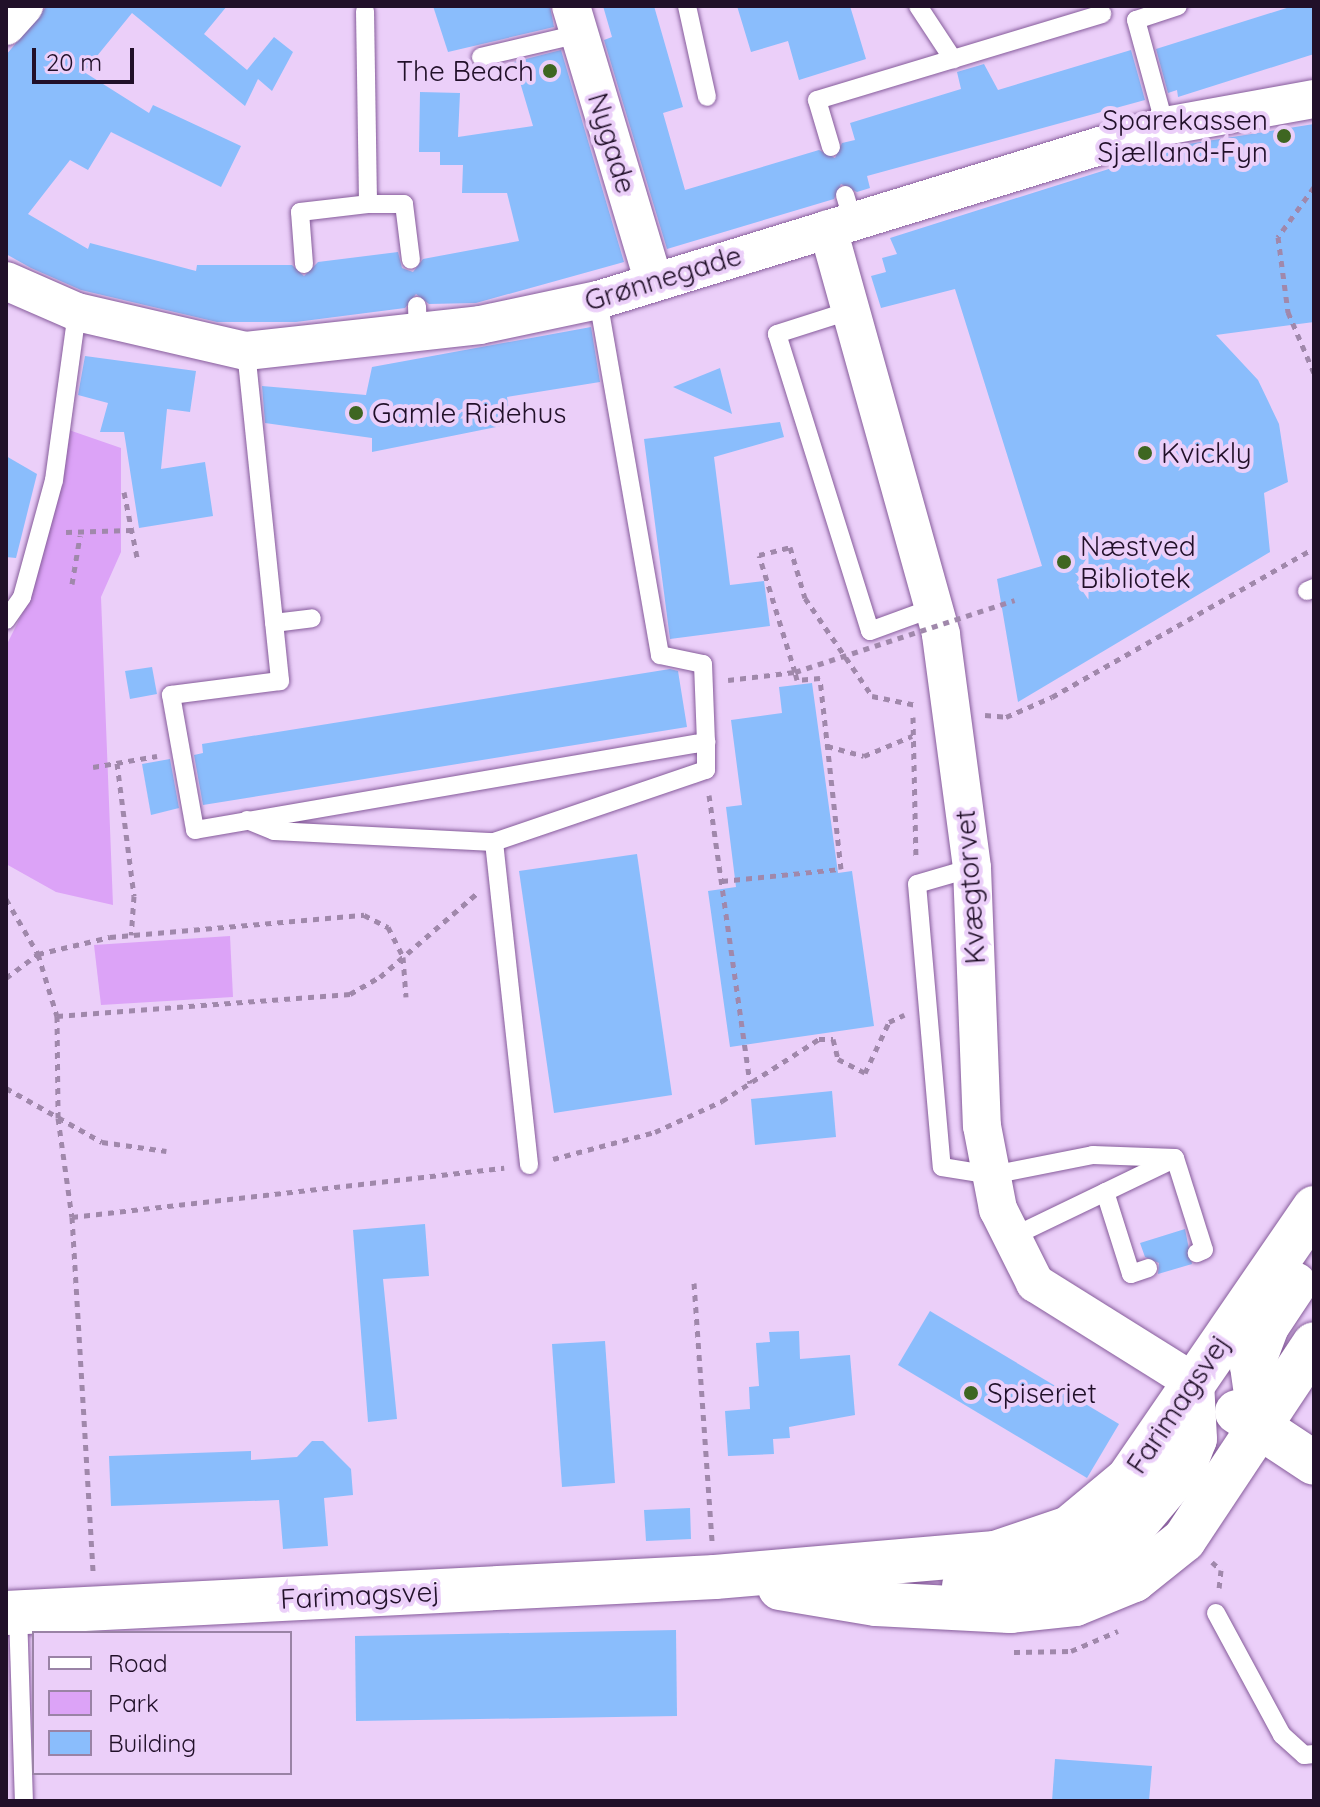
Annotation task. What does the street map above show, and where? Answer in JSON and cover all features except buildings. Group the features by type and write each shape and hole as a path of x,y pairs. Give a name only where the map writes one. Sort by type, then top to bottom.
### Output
{"main road":[{"name":"Farimagsvej","path":"12,1631 95,1608 715,1577 995,1553 1069,1528 1128,1479 1192,1381 1314,1208"},
{"path":"1261,1429 1251,1387 1257,1345 1314,1256"},
{"name":"Farimagsvej","path":"715,1577 899,1605 1011,1611 1075,1604 1134,1580 1184,1540 1261,1429 1314,1344"},
{"name":"Kvægtorvet","path":"1192,1381 1314,1463"},
{"path":"899,1605 1050,1572 1125,1537 1184,1467 1195,1439 1192,1381"}],"street":[{"path":"6,26 24,6"},
{"name":"Nygade","path":"575,20 653,280"},
{"name":"Grønnegade","path":"6,281 77,312 246,351 307,332 598,300 842,215 1165,126 1314,99"},
{"name":"Kvægtorvet","path":"842,215 852,310 933,608 972,868 982,1126 1010,1238 1035,1283 1192,1381"}],"lane":[{"path":"687,6 707,97"},
{"path":"918,6 953,59"},
{"path":"1165,126 1136,20 1178,6"},
{"path":"365,11 368,204"},
{"path":"831,147 817,100 1102,14"},
{"path":"481,57 575,20"},
{"path":"304,264 300,212 368,204 404,204 411,260"},
{"path":"247,820 274,831 494,842 706,770 703,664 660,655 598,300"},
{"path":"852,310 777,334 870,631 933,608"},
{"path":"6,620 22,597 54,480 77,312"},
{"path":"246,351 280,681 171,695 195,830 706,742"},
{"path":"274,623 312,618"},
{"path":"494,842 529,1165"},
{"path":"972,868 917,884 925,1004 942,1167 992,1175 1093,1155 1175,1158"},
{"path":"1010,1238 1175,1158"},
{"path":"1175,1158 1196,1242"},
{"path":"1105,1192 1139,1259"},
{"path":"1216,1613 1282,1735 1304,1755 1314,1754"},
{"path":"12,1631 24,1801"}],"path":[{"path":"1314,187 1278,237 1288,312 1314,373"},
{"path":"124,492 138,562"},
{"path":"72,584 80,536 131,530"},
{"path":"722,881 841,869 820,678 797,680 795,672 1015,600"},
{"path":"914,704 912,736 917,884"},
{"path":"827,746 864,756 912,736"},
{"path":"93,767 181,752"},
{"path":"117,763 134,896 131,935"},
{"path":"706,770 750,1083"},
{"path":"57,1016 350,994 403,957 497,876"},
{"path":"6,899 38,954 57,1016 58,1118 72,1217 95,1608"},
{"path":"6,978 38,954 131,935 364,915 388,927 403,957 406,997"},
{"path":"72,1217 529,1165 655,1132 750,1083 819,1039 833,1039 838,1059 865,1073 889,1022 925,1004"},
{"path":"6,1088 102,1142 166,1151"},
{"path":"694,1283 715,1577"}],"green space":[{"path":"66,429 121,448 121,552 101,597 113,905 56,892 6,864 6,646 26,606"},
{"path":"230,936 233,997 101,1005 94,945"}],"place":[{"name":"The Beach","path":"550,71"},
{"name":"Sparekassen Sjælland-Fyn","path":"1284,136"},
{"name":"Gamle Ridehus","path":"356,413"},
{"name":"Kvickly","path":"1145,453"},
{"name":"Næstved Bibliotek","path":"1064,562"},
{"name":"Spiseriet","path":"971,1393"}]}
